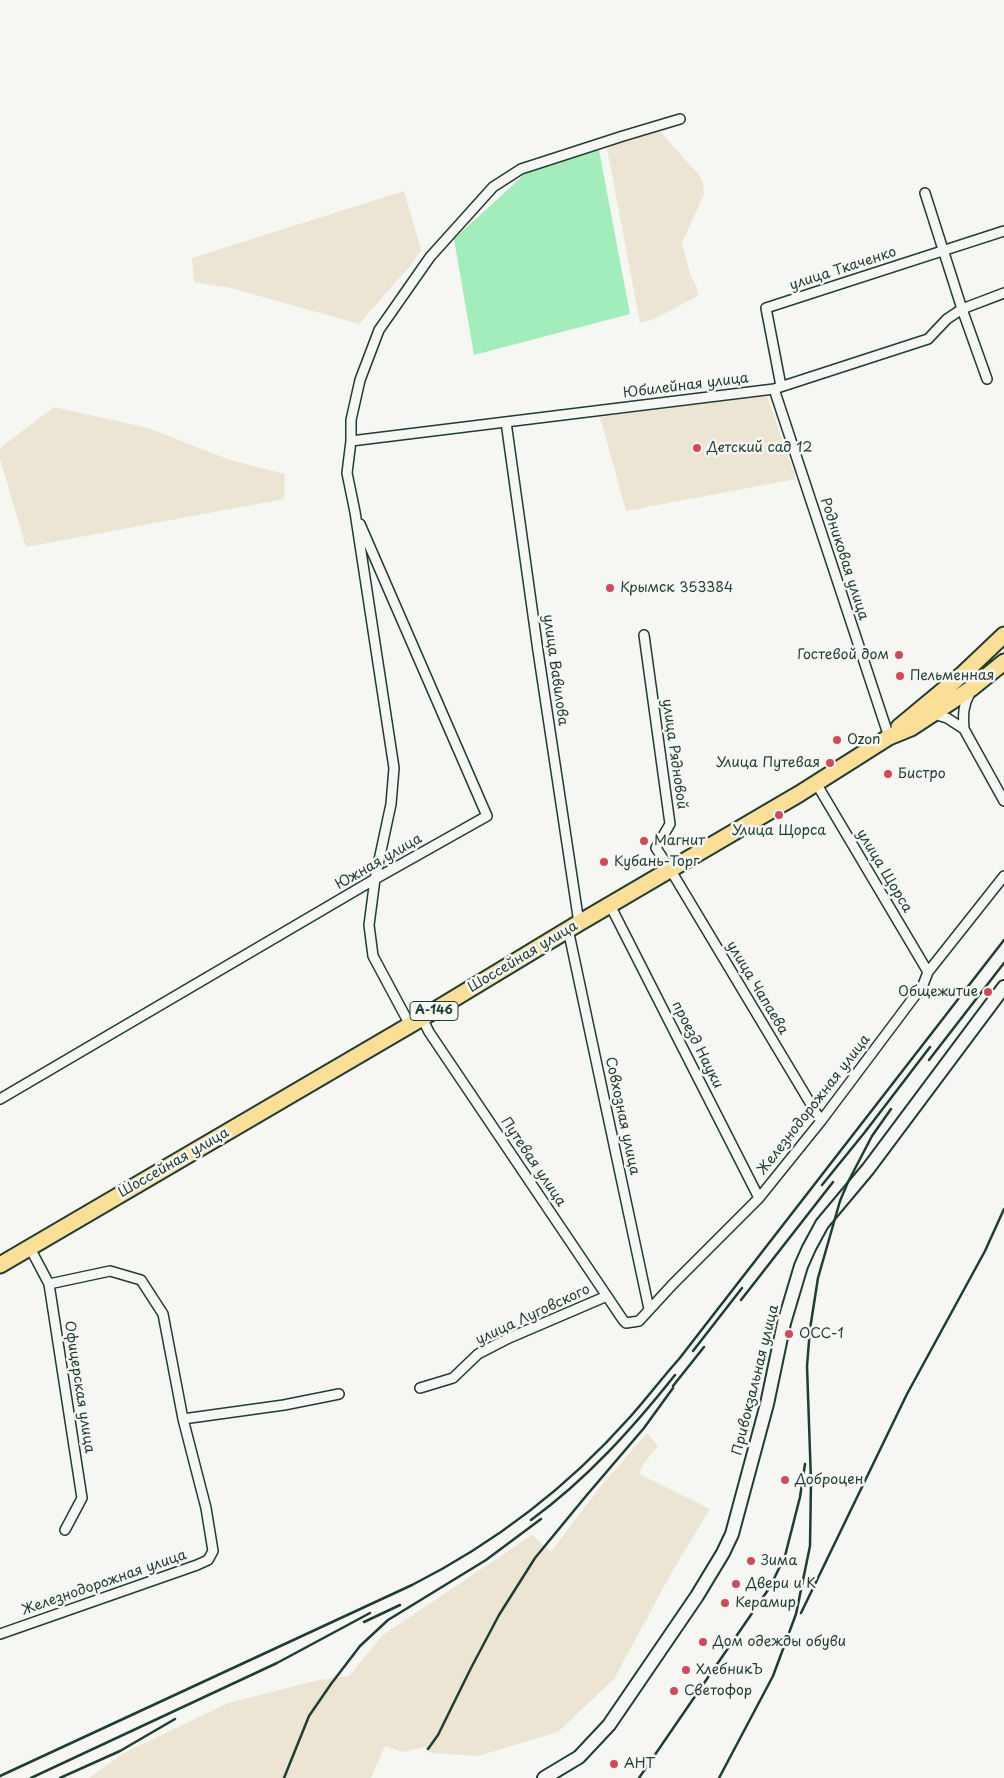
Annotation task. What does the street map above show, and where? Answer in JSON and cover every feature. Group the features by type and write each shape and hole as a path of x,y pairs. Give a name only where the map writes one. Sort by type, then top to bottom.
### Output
{"highway":[{"name":"А-146","path":"890,737 908,719 964,673 1004,635"},
{"name":"А-146","path":"890,737 911,728 934,714 972,688 1004,662"},
{"name":"Шоссейная улица","path":"0,1265 416,1022 890,737"}],"main road":[{"name":"Привокзальная улица","path":"544,1778 579,1757 609,1725 665,1645 723,1553 732,1534 767,1404 784,1323 801,1266 809,1248 822,1224 868,1169 1004,987"}],"street":[{"path":"355,512 346,473 351,441 351,420 360,380 379,330 430,257 493,187 521,169 680,119"},
{"path":"925,193 962,310 987,379"},
{"name":"улица Ткаченко","path":"778,388 766,308 1004,231"},
{"name":"Юбилейная улица","path":"351,441 778,388 928,339 947,319 962,310 1004,293"},
{"name":"Родниковая улица","path":"778,388 890,737"},
{"name":"улица Вавилова","path":"506,422 574,926"},
{"name":"Южная улица","path":"0,1099 375,879 487,816 355,512"},
{"name":"Путевая улица","path":"355,512 394,768 391,804 375,879 369,926 373,956 416,1022 429,1032 623,1320"},
{"name":"улица Рядновой","path":"644,635 670,824 656,848 670,869"},
{"path":"972,688 965,702 963,712 964,729 1004,801"},
{"path":"934,714 946,718 964,729"},
{"name":"улица Щорса","path":"816,783 928,972"},
{"name":"улица Чапаева","path":"670,869 821,1121"},
{"name":"Железнодорожная улица","path":"623,1320 626,1323 640,1321 649,1309 759,1198 821,1121 924,985 928,972 1004,876"},
{"name":"проезд Науки","path":"610,904 759,1198"},
{"name":"Совхозная улица","path":"574,926 649,1309"},
{"name":"Офицерская улица","path":"30,1248 49,1284 82,1498 65,1530"},
{"path":"49,1284 110,1271 141,1280 164,1314 183,1419 284,1405 339,1394"},
{"name":"улица Луговского","path":"420,1388 453,1378 478,1354 509,1338 607,1296"},
{"name":"Железнодорожная улица","path":"0,1634 208,1560 213,1551 206,1508 183,1419"}],"shaded area":[{"path":"658,129 699,175 703,183 704,194 682,243 698,296 652,320 640,323 607,148 629,135"},
{"path":"404,191 421,250 410,266 359,324 231,288 194,282 192,258"},
{"name":"Детский сад 12","path":"767,396 796,479 626,511 600,417"},
{"path":"54,407 148,428 230,460 285,474 284,499 26,547 0,459 0,448"},
{"path":"647,1433 658,1446 643,1464 639,1474 710,1509 673,1570 614,1679 558,1732 478,1756 431,1753 425,1747 402,1752 385,1746 371,1778 89,1778 124,1753 228,1703 319,1680 349,1676 383,1635 532,1535 551,1552 600,1487"}],"green space":[{"path":"599,150 630,314 474,355 454,239 526,173"}],"railway":[{"path":"0,1776 412,1585 473,1551 502,1532 556,1490 606,1443 679,1359 1004,940"},
{"path":"929,1060 1004,963"},
{"path":"822,1185 930,1047"},
{"path":"719,1778 773,1676 796,1614 810,1546 811,1481 807,1366 810,1329 818,1278 840,1201 848,1182 872,1136 891,1109"},
{"path":"741,1300 833,1182"},
{"path":"801,1613 907,1394 985,1251 1004,1209"},
{"path":"693,1351 742,1288"},
{"path":"673,1386 704,1347"},
{"path":"531,1520 571,1488 608,1452 675,1375"},
{"path":"428,1749 438,1735 499,1615 535,1558 644,1428 673,1388"},
{"path":"639,1778 770,1587 785,1556 800,1497 805,1464"},
{"path":"284,1778 309,1716 360,1646 388,1620 486,1560 541,1519"},
{"path":"364,1622 400,1605"},
{"path":"31,1778 277,1663 370,1613"},
{"path":"60,1778 120,1751 175,1719"}],"place":[{"name":"Детский сад 12","path":"697,448"},
{"name":"Крымск 353384","path":"610,588"},
{"name":"Гостевой дом","path":"899,655"},
{"name":"Пельменная","path":"900,676"},
{"name":"Ozon","path":"837,740"},
{"name":"Улица Путевая","path":"830,763"},
{"name":"Бистро","path":"888,774"},
{"name":"Улица Щорса","path":"779,815"},
{"name":"Магнит","path":"644,841"},
{"name":"Кубань-Торг","path":"604,862"},
{"name":"Общежитие","path":"988,992"},
{"name":"ОСС-1","path":"789,1334"},
{"name":"Доброцен","path":"785,1480"},
{"name":"Зима","path":"751,1561"},
{"name":"Двери и К","path":"736,1584"},
{"name":"Керамир","path":"725,1603"},
{"name":"Дом одежды обуви","path":"703,1642"},
{"name":"ХлебникЪ","path":"686,1670"},
{"name":"Светофор","path":"674,1691"},
{"name":"АНТ","path":"614,1764"}]}
